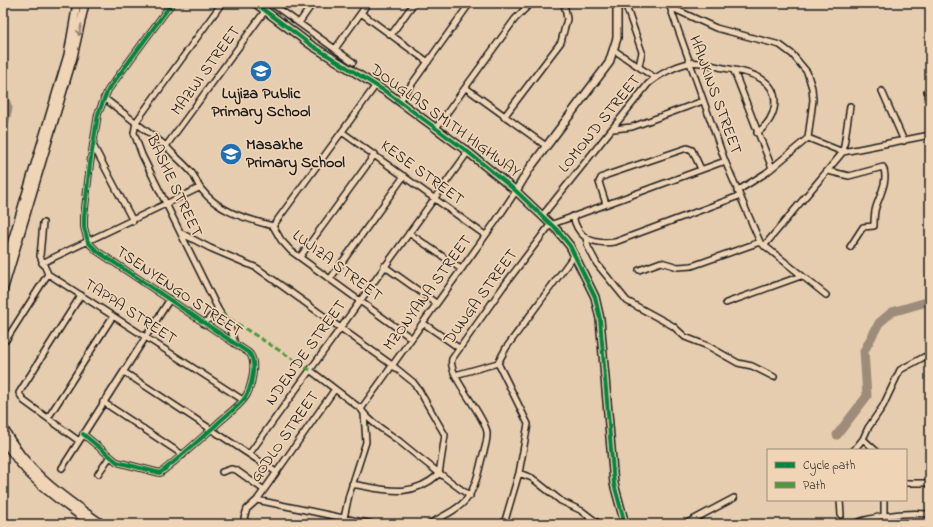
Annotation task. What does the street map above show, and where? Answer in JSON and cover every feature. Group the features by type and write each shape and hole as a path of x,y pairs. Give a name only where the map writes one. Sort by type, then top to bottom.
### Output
{"street":[{"path":"3,271 71,56 77,3"},
{"path":"3,291 85,3"},
{"path":"88,242 84,227 84,217 98,114 104,98 172,3"},
{"name":"BASHE STREET","path":"222,3 136,122 134,133 138,145 218,309 231,330 235,344"},
{"name":"DOUGLAS SMITH HIGHWAY","path":"255,3 311,45 376,85 468,152 516,190 565,239 575,254 595,297 600,319 614,484 625,524"},
{"path":"271,3 353,62"},
{"path":"299,23 312,3"},
{"path":"335,49 368,3"},
{"path":"391,35 414,3"},
{"path":"399,102 470,3"},
{"path":"436,128 515,19 531,3"},
{"path":"504,117 561,42 567,19 564,3"},
{"path":"516,190 546,146 603,72 614,50 617,38 617,3"},
{"path":"573,216 576,227 586,238 597,242 615,242 738,194 808,138 813,100 812,88 807,72 792,54 780,45 716,28 668,5"},
{"name":"HAWKINS STREET","path":"668,5 725,161 738,194 762,244"},
{"path":"626,6 642,52 639,66"},
{"name":"MAZWI STREET","path":"166,146 265,11"},
{"path":"361,13 428,62"},
{"path":"614,50 655,78"},
{"path":"689,63 704,64 753,75 762,79 769,87 774,98 775,110 772,119 766,127 757,133"},
{"name":"LOMOND STREET","path":"542,216 648,84 655,78 689,63"},
{"path":"734,71 772,168"},
{"path":"273,226 376,85"},
{"path":"466,88 546,146"},
{"path":"882,91 904,141"},
{"name":"LUJIZA STREET","path":"104,98 166,146 193,174 199,188 214,203 226,211 273,226 281,240 300,257 412,338"},
{"path":"613,128 632,127 703,101"},
{"path":"639,270 661,262 678,267 692,266 762,244 828,171 843,152 850,106"},
{"name":"KESE STREET","path":"342,132 485,235"},
{"path":"808,138 843,152 930,135"},
{"path":"93,145 133,221"},
{"path":"606,204 599,182 601,178 607,175 687,148 692,150 701,169"},
{"name":"NDENDE STREET","path":"250,453 468,152"},
{"path":"300,257 374,154"},
{"path":"550,225 725,161"},
{"path":"828,171 849,176 884,167 886,171 876,208 874,226 863,227 850,247"},
{"path":"330,279 404,176"},
{"path":"42,263 133,221 199,188"},
{"name":"MZONYANA STREET","path":"363,411 392,365 462,269 516,190"},
{"name":"TAPPA STREET","path":"43,223 40,253 42,263 48,274 243,400"},
{"name":"DUNGA STREET","path":"429,524 458,508 470,496 477,480 487,433 483,422 455,375 451,362 459,348 550,225"},
{"path":"181,233 210,248 252,265 339,329 392,365 420,390 444,431 446,440 439,474 422,486 404,490 385,490 352,484"},
{"path":"409,233 462,269"},
{"path":"586,238 588,247 597,264 627,301 673,326 686,337 708,346 738,363 752,366 774,377"},
{"name":"TSENYENGO STREET","path":"88,242 102,255 170,299 252,356 254,363 248,390 243,400"},
{"path":"762,244 826,295"},
{"path":"455,375 498,363 506,348 575,254"},
{"path":"384,266 436,303"},
{"path":"6,340 48,274"},
{"path":"726,303 801,276"},
{"path":"79,440 24,401 19,393 22,386 81,295"},
{"path":"62,468 170,299"},
{"path":"204,324 218,309"},
{"path":"48,418 113,316"},
{"path":"423,323 459,348"},
{"path":"855,449 863,439 868,428 883,406 900,370 924,357"},
{"path":"498,363 528,424 519,472 504,524"},
{"path":"310,370 363,411 439,474 470,496"},
{"path":"124,372 212,428 276,472"},
{"name":"GODLO STREET","path":"247,524 245,514 257,500 335,389"},
{"path":"83,434 109,458 128,466 160,473 184,455 243,400"},
{"path":"104,402 184,455"},
{"path":"344,518 352,484 366,442 363,411"},
{"path":"3,427 24,461 42,479 102,524"},
{"path":"3,438 20,464 38,483 92,524"},
{"path":"863,439 874,449"},
{"path":"98,474 109,458"},
{"path":"222,472 236,470 264,490"},
{"path":"519,472 532,478 561,501 582,511 599,524"},
{"path":"907,483 930,483"},
{"path":"685,524 734,498"},
{"path":"257,500 372,524"},
{"path":"840,501 841,515"},
{"path":"884,501 884,515"},
{"path":"852,524 884,515 908,513 930,514"}],"waterway":[{"path":"3,95 8,108 3,128"},
{"path":"837,435 867,396 864,351 879,323 892,312 930,301"}],"marked path":[{"path":"222,314 310,370"}],"cycle path":[{"path":"83,434 117,462 160,473 241,403 247,395 251,383 253,363 252,357 249,353 97,251 88,242 84,227 90,164 98,114 108,90 172,3"},
{"path":"255,3 311,45 388,93 468,152 516,191 557,230 570,246 595,297 600,319 614,484 625,524"}],"place":[{"name":"Lujiza Public Primary School","path":"261,71"},
{"name":"Masakhe Primary School","path":"231,154"}]}
